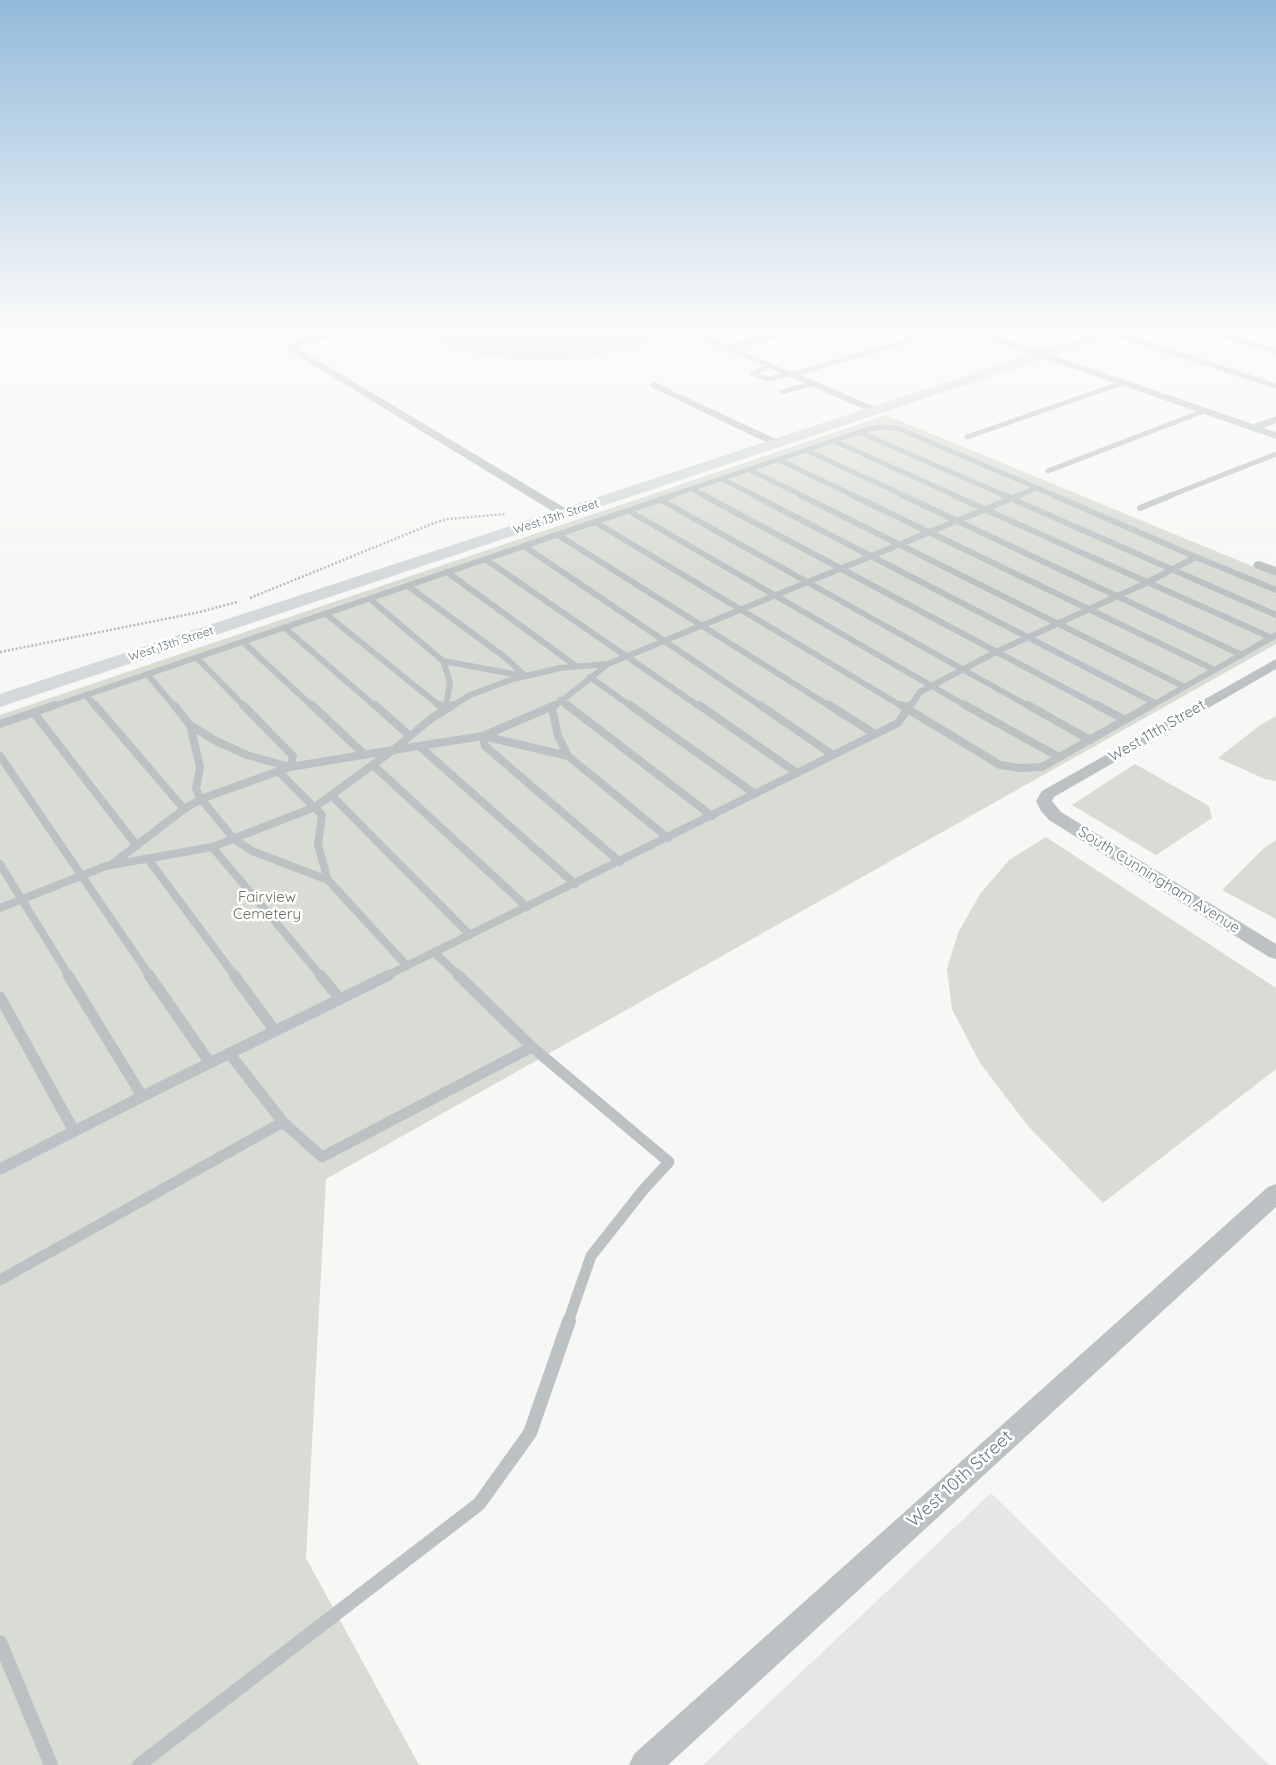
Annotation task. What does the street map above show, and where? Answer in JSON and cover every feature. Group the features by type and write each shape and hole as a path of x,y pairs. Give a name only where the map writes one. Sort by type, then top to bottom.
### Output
{"street":[{"path":"399,414 566,514"},
{"path":"709,414 779,452"},
{"name":"West 13th Street","path":"0,701 566,514 779,452 868,414"},
{"path":"1214,414 1276,436"},
{"path":"1253,428 1276,419"},
{"path":"1259,565 1276,572"},
{"name":"West 11th Street","path":"1045,804 1048,794 1276,663"},
{"name":"South Cunningham Avenue","path":"1045,804 1055,816 1276,953"},
{"name":"West 10th Street","path":"644,1765 1275,1195"}],"lane":[{"path":"967,437 1032,414"},
{"path":"1048,471 1195,414"},
{"path":"0,724 750,470 779,452 806,450 859,432 883,427 897,428 1276,590"},
{"path":"859,432 1276,614"},
{"path":"834,441 1146,583 1274,636"},
{"path":"806,450 1242,655"},
{"path":"779,452 929,532 1214,670"},
{"path":"1140,508 1276,454"},
{"path":"750,470 1185,686"},
{"path":"722,479 1155,703"},
{"path":"111,865 184,809 201,800 290,767 484,736 552,708 608,664 625,656 1037,488"},
{"path":"692,489 1125,720"},
{"path":"661,500 810,581 1090,740"},
{"path":"629,511 1059,757"},
{"path":"595,522 1000,765 1020,768 1042,767 1274,636"},
{"path":"558,535 700,626 875,734"},
{"path":"524,546 662,642 832,756"},
{"path":"0,1169 142,1096 620,862 898,723 920,692 996,652 1174,570 1196,557"},
{"path":"485,560 797,773"},
{"path":"447,572 576,666"},
{"path":"408,586 506,658 524,676"},
{"path":"370,599 443,661 524,676"},
{"path":"326,614 445,710"},
{"path":"285,628 410,736"},
{"path":"243,642 365,754"},
{"path":"197,658 293,756 290,767"},
{"path":"443,661 450,682 445,710"},
{"path":"0,908 111,865 212,847 315,807 445,710 470,695 524,676 560,668 608,664"},
{"path":"147,674 190,725 216,741 247,755 290,767"},
{"path":"590,677 755,794"},
{"path":"86,695 184,809"},
{"path":"560,700 712,816"},
{"path":"552,708 558,736 568,756 668,838"},
{"path":"34,713 137,846"},
{"path":"190,725 200,767 196,789 201,800 234,839 252,851 328,880"},
{"path":"484,736 568,756"},
{"path":"484,736 485,746 620,862"},
{"path":"420,746 575,884"},
{"path":"0,756 210,1063"},
{"path":"373,765 527,907"},
{"path":"278,771 322,815 318,845 328,880 406,966"},
{"path":"332,796 470,935"},
{"path":"212,847 340,999"},
{"path":"148,859 275,1031"},
{"path":"0,864 142,1096"},
{"path":"139,1765 479,1504 530,1433 591,1256 644,1189 669,1162 532,1047 434,952"},
{"path":"0,996 74,1131"},
{"path":"229,1053 283,1122 322,1157 532,1047"},
{"path":"0,1280 283,1122"},
{"path":"0,1642 51,1765"}],"path":[{"path":"0,652 219,607 302,578 434,523 448,519 511,514"}],"shaded area":[{"path":"991,1493 1269,1765 703,1765"}],"green space":[{"name":"Fairview Cemetery","path":"886,415 1276,576 1276,644 326,1179 306,1558 419,1765 0,1765 0,715"},
{"path":"1276,716 1276,781 1265,779 1218,758 1259,726"},
{"path":"1135,764 1209,806 1212,818 1156,855 1072,805"},
{"path":"1046,837 1276,988 1276,1069 1103,1203 1028,1126 980,1063 952,1009 947,969 958,933 980,894 1009,860"},
{"path":"1276,840 1276,919 1222,890 1264,848"}]}
